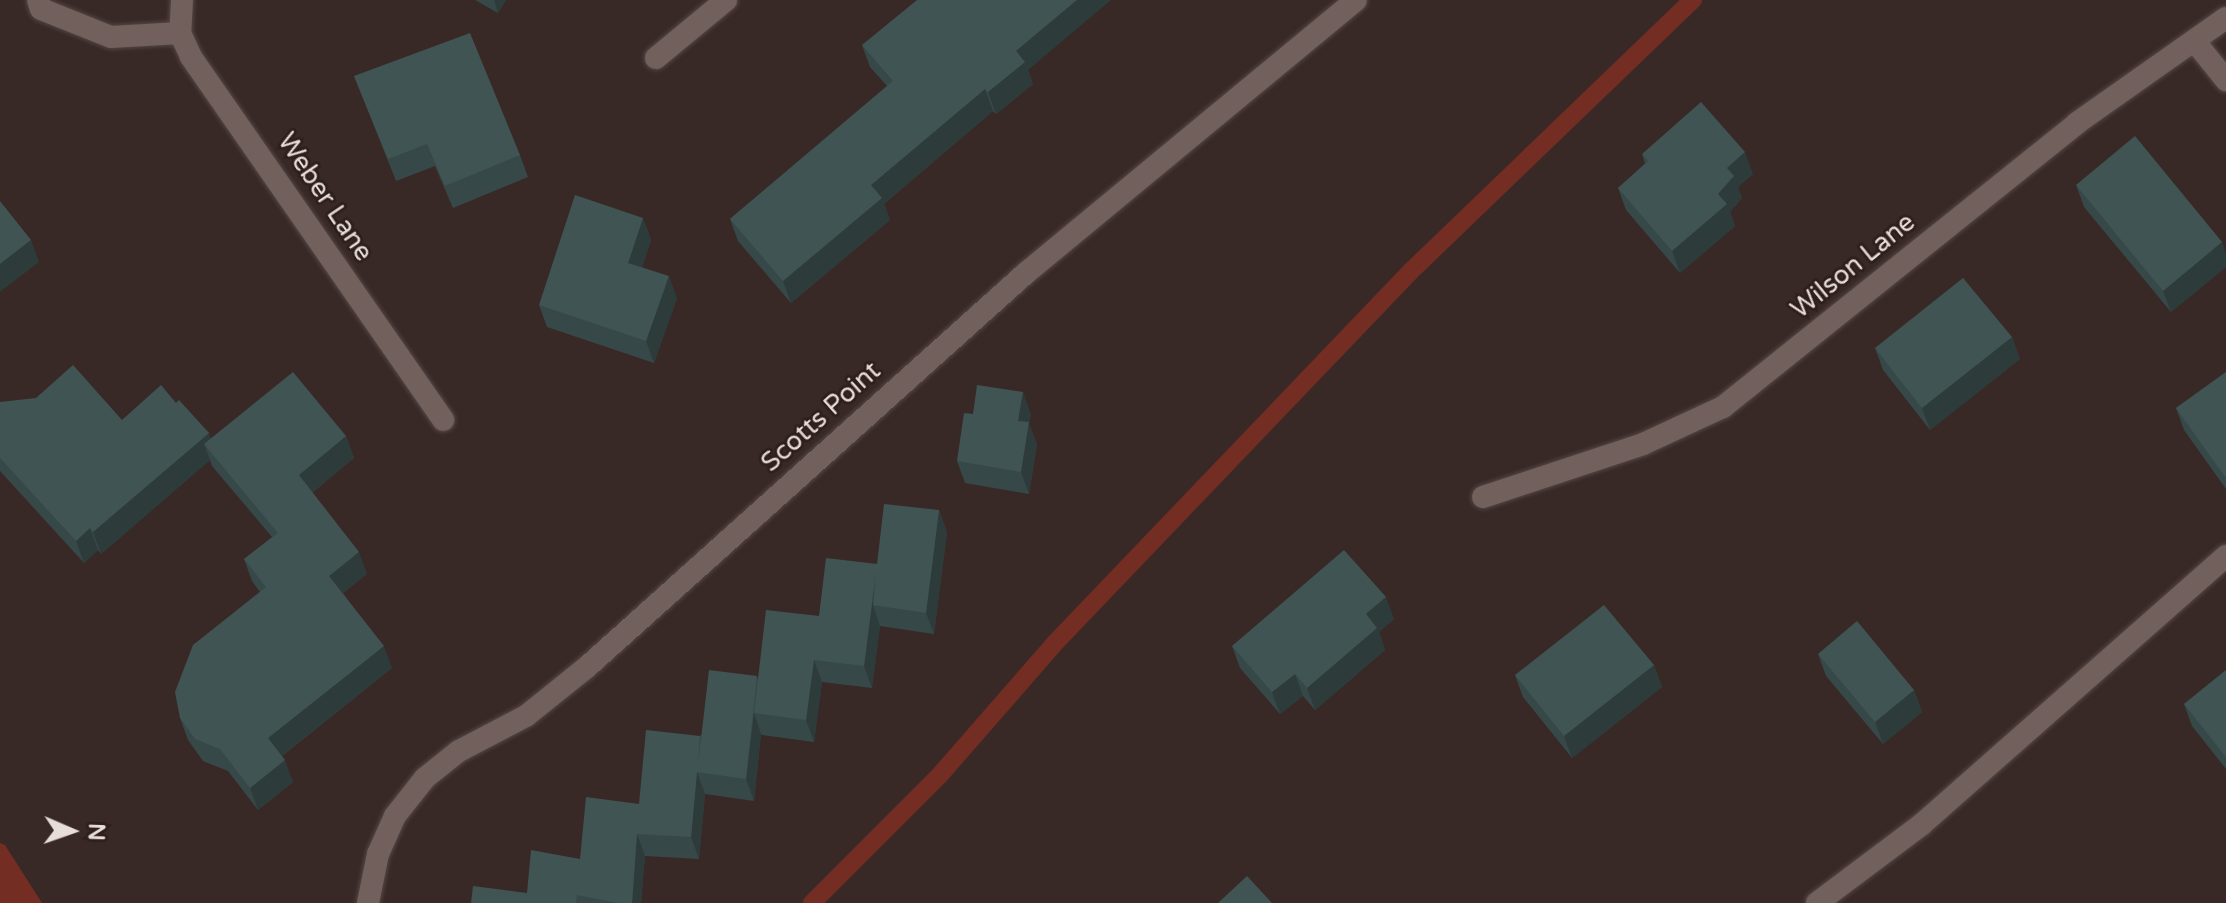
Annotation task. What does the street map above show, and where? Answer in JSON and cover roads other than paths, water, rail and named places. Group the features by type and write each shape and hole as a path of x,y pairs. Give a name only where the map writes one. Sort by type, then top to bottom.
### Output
{"street":[{"path":"38,0 41,9 111,37 180,33 182,0"},
{"path":"656,58 726,0"},
{"name":"Scotts Point","path":"368,903 378,854 395,816 425,778 459,751 526,716 587,667 1026,273 1356,0"},
{"name":"Wilson Lane","path":"1483,497 1657,439 1723,407 2077,123 2196,43 2226,18"},
{"name":"Weber Lane","path":"180,33 191,57 443,420"},
{"path":"2196,43 2226,80"},
{"path":"1817,903 1921,825 2226,556"}],"waterway":[{"path":"812,903 939,776 1054,644 1410,272 1693,0"}]}
